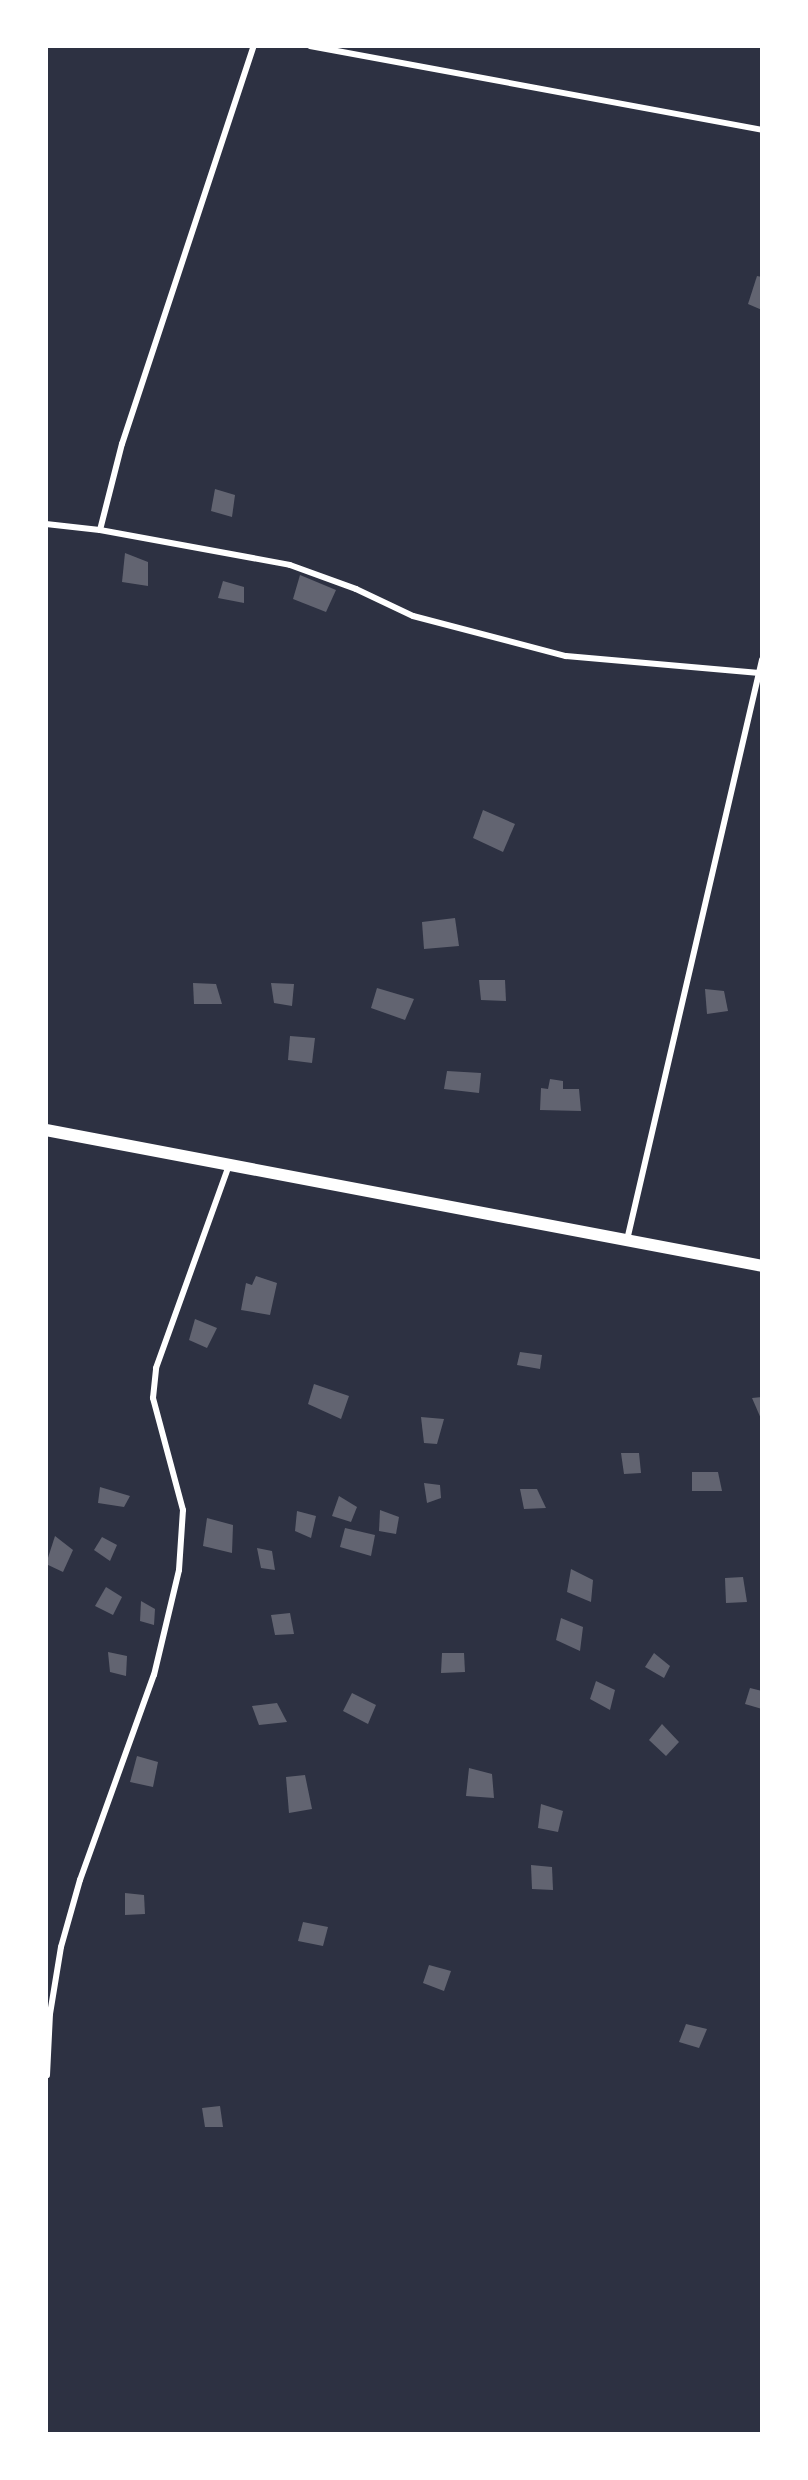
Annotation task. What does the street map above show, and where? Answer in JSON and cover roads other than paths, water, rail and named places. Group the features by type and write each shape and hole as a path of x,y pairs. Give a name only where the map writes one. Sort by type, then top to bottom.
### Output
{"main road":[{"path":"46,1130 762,1266"}],"street":[{"path":"100,530 122,444 254,46"},
{"path":"310,46 762,130"},
{"path":"46,524 100,530 290,565 356,589 413,616 566,656 760,673"},
{"path":"627,1240 762,660"},
{"path":"47,2075 50,2014 61,1947 81,1880 154,1676 179,1570 183,1510 153,1398 156,1368 229,1164"}]}
